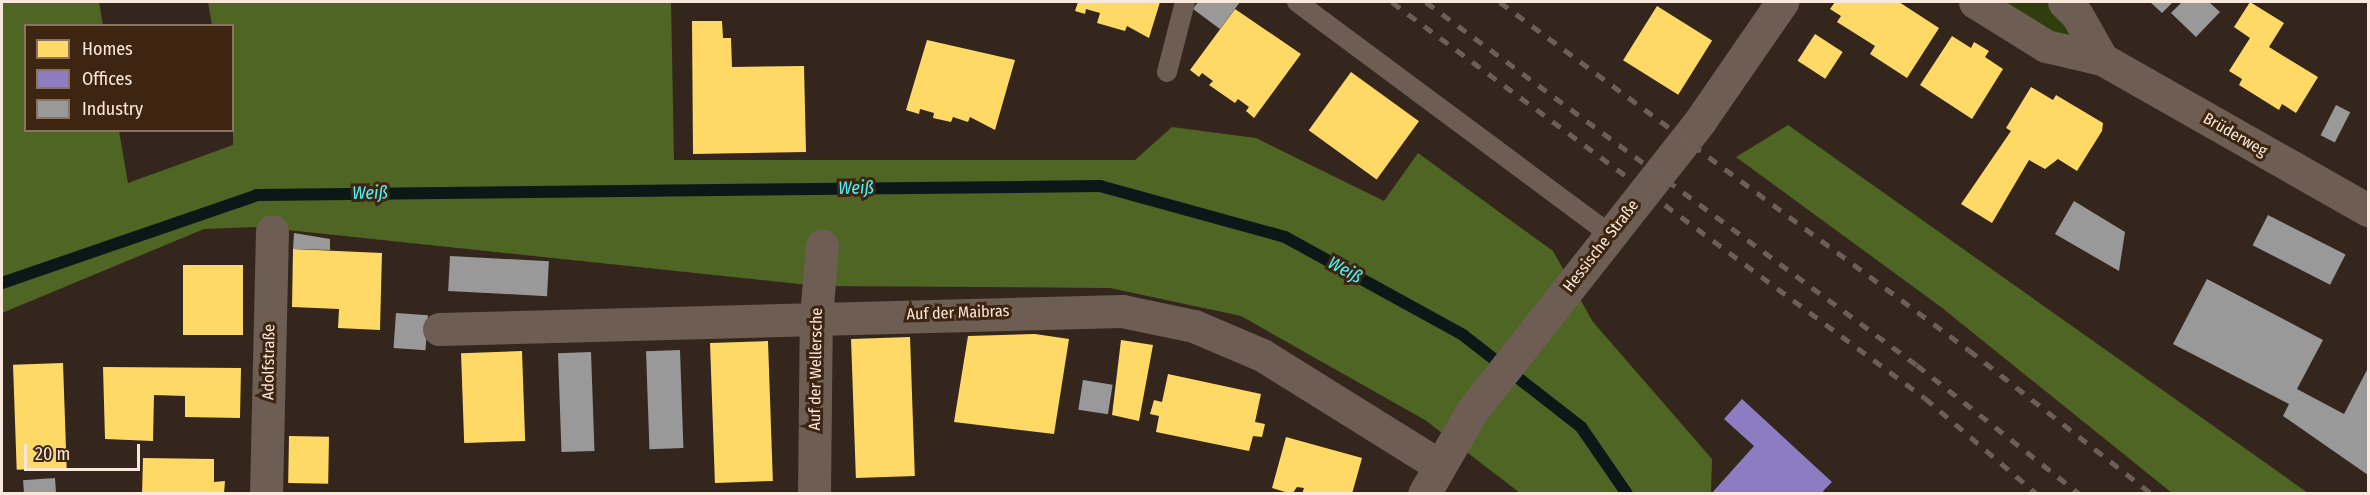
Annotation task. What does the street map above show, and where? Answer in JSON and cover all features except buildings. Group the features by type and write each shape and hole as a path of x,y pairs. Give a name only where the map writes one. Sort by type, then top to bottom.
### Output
{"street":[{"name":"Hessische Straße","path":"1424,494 1472,411 1700,121 1782,2"},
{"name":"Brüderweg","path":"1975,2 2046,46 2102,60 2368,210"},
{"path":"2064,2 2077,15 2102,60"},
{"name":"Adolfstraße","path":"266,494 272,231"},
{"name":"Auf der Wellersche","path":"814,494 816,317 822,245"},
{"name":"Auf der Maibras","path":"439,329 816,317 1122,311 1194,326 1262,354 1439,465"}],"lane":[{"path":"1167,72 1185,2"},
{"path":"1297,2 1611,235"}],"green space":[{"path":"2,2 99,2 103,24 24,24 24,132 119,132 128,183 233,145 234,24 212,24 208,2 671,2 674,160 1135,160 1172,127 1256,138 1384,201 1418,153 1553,251 1593,322 1712,459 1711,493 1520,493 1425,420 1241,316 1110,288 818,286 259,227 204,229 2,313"},
{"path":"1975,2 2064,2 2102,59"},
{"path":"1788,125 2308,493 2172,493 1941,307 1736,157"}],"waterway":[{"name":"Weiß","path":"2,283 257,195 1100,186 1285,237 1463,335 1581,427 1627,494"}],"railway":[{"path":"1392,2 1925,398 2037,494"},
{"path":"1426,2 1917,365 2080,494"},
{"path":"1500,2 1969,350 2152,494"}]}
